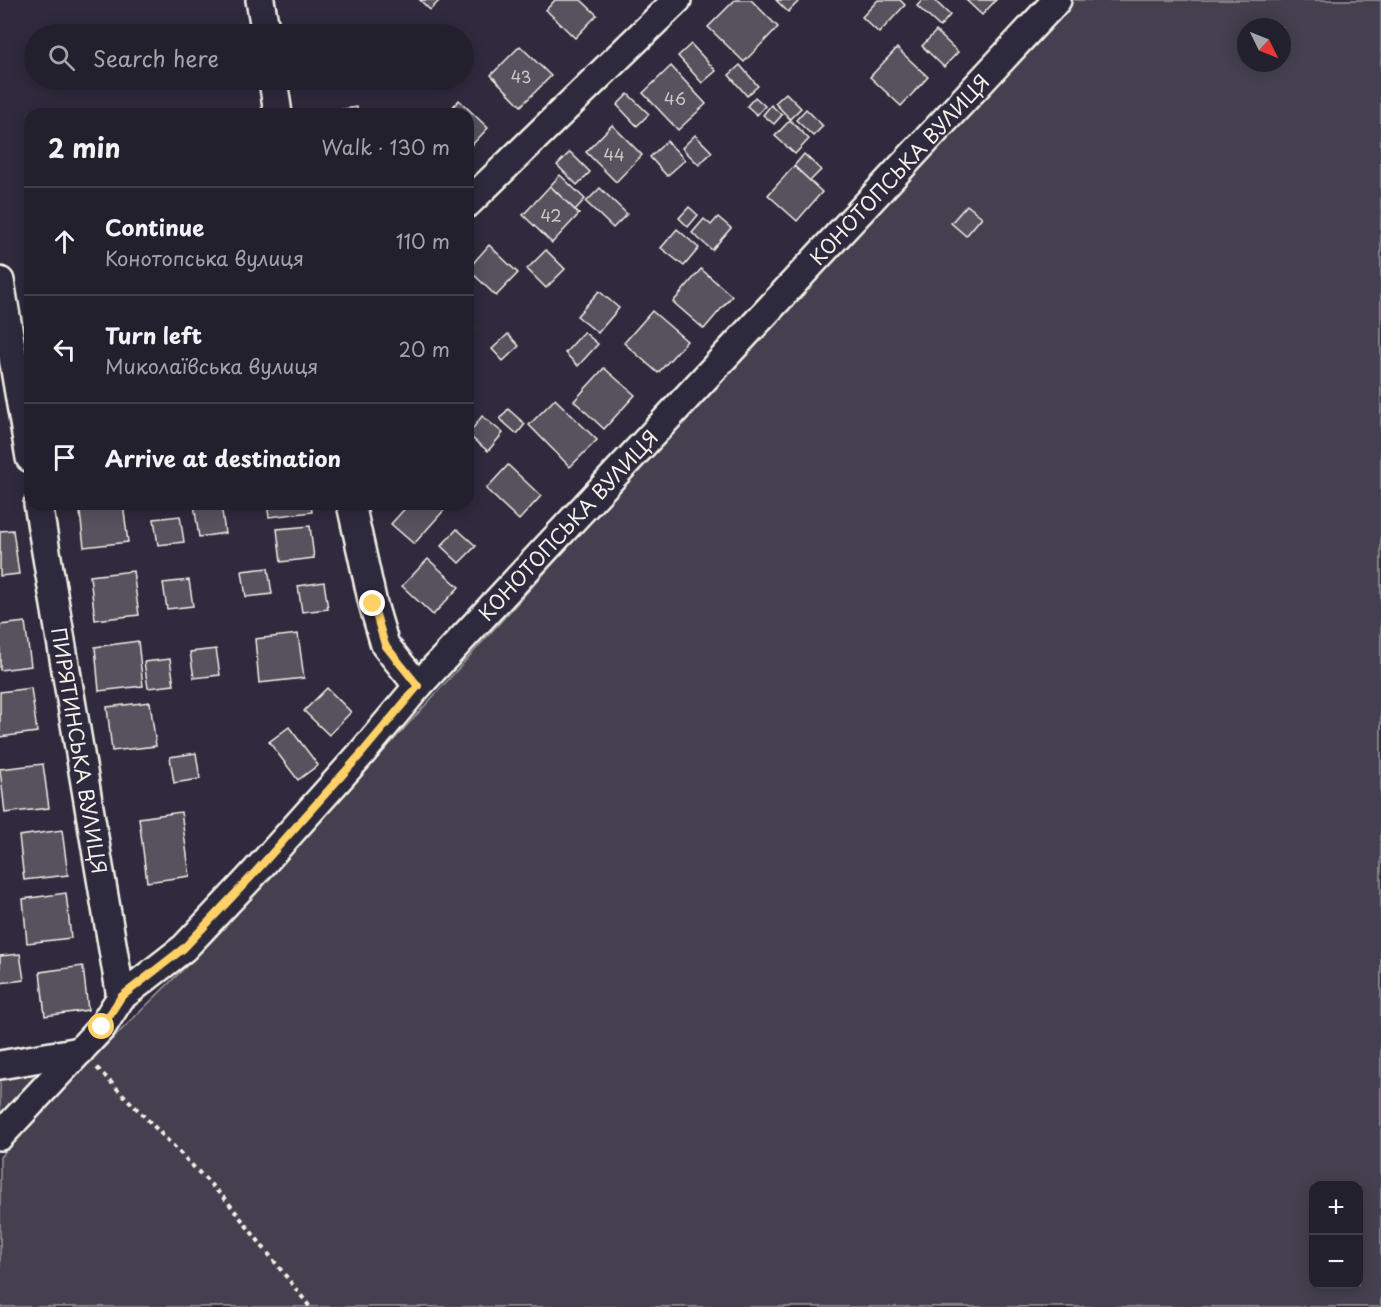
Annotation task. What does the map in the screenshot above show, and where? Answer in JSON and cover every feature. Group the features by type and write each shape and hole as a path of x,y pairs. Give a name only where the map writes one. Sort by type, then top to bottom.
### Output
{"street":[{"path":"260,0 264,24"},
{"path":"474,197 677,0"},
{"name":"КОНОТОПСЬКА ВУЛИЦЯ","path":"0,1136 102,1027 121,997 184,948 361,754 418,686 1057,0"},
{"path":"274,90 277,108"},
{"path":"0,281 17,406 24,434"},
{"name":"ПИРЯТИНСЬКА ВУЛИЦЯ","path":"39,510 121,997"},
{"path":"352,510 373,604 385,645 418,686"},
{"path":"0,1065 80,1051"}],"path":[{"path":"80,1051 227,1201 310,1307"}],"shaded area":[{"path":"1073,0 1381,0 1381,1307 0,1307 0,1157 96,1055 214,939 739,358"},
{"path":"56,1064 0,1122 0,1074"}],"building":[{"path":"420,0 440,0 430,10"},
{"path":"555,0 581,0 597,15 575,38 546,10"},
{"path":"735,0 751,0 778,27 744,62 708,27"},
{"path":"776,0 800,0 788,12"},
{"path":"878,0 900,0 905,5 879,33 862,17"},
{"path":"922,0 934,0 950,15 940,27 917,6"},
{"path":"966,0 996,0 982,15"},
{"path":"936,31 958,52 944,67 922,46"},
{"path":"691,44 716,71 702,83 678,56"},
{"path":"520,46 551,76 521,106 491,75"},
{"path":"897,48 928,77 901,106 870,77"},
{"path":"740,65 758,86 747,96 729,75"},
{"path":"671,66 706,104 678,130 643,93"},
{"path":"786,93 801,108 790,119 775,103"},
{"path":"628,94 649,114 637,126 617,105"},
{"path":"755,97 765,106 757,115 747,106"},
{"path":"459,100 467,108 452,108"},
{"path":"771,105 782,115 774,124 763,115"},
{"path":"806,109 823,126 813,136 796,120"},
{"path":"474,114 488,128 474,143"},
{"path":"790,120 809,139 795,154 775,136"},
{"path":"612,125 642,155 616,182 586,152"},
{"path":"695,135 712,152 699,165 682,148"},
{"path":"667,141 685,160 667,176 650,157"},
{"path":"570,152 590,172 577,185 557,165"},
{"path":"804,154 821,170 810,181 794,166"},
{"path":"794,166 822,192 797,221 768,195"},
{"path":"560,175 585,199 575,210 550,186"},
{"path":"550,186 579,214 552,243 523,215"},
{"path":"600,188 627,214 613,228 586,202"},
{"path":"967,205 982,217 966,236 951,223"},
{"path":"689,207 698,215 688,227 679,218"},
{"path":"718,217 731,228 712,250 692,233 704,219 711,225"},
{"path":"677,229 699,248 684,266 661,248"},
{"path":"489,245 518,273 496,296 474,275 474,262"},
{"path":"546,250 565,269 546,288 527,269"},
{"path":"701,269 732,296 704,329 673,302"},
{"path":"599,291 619,308 598,333 577,316"},
{"path":"652,311 687,341 658,373 624,343"},
{"path":"584,332 598,344 578,366 565,353"},
{"path":"508,334 519,346 503,361 492,349"},
{"path":"604,368 635,395 604,429 574,401"},
{"path":"555,399 597,440 570,467 529,425"},
{"path":"508,409 525,424 517,434 500,419"},
{"path":"482,416 503,433 488,451 474,440 474,427"},
{"path":"508,465 541,496 519,520 486,489"},
{"path":"80,510 124,510 128,542 84,547"},
{"path":"195,510 222,510 225,533 199,537"},
{"path":"268,510 312,510 312,512 269,517"},
{"path":"404,510 444,510 414,544 391,524"},
{"path":"180,516 184,542 158,545 154,519"},
{"path":"310,526 314,558 281,562 277,529"},
{"path":"457,529 476,546 459,563 441,546"},
{"path":"13,530 19,574 0,576 0,531"},
{"path":"428,559 459,587 433,615 402,586"},
{"path":"268,568 272,594 246,597 242,571"},
{"path":"133,571 139,615 95,620 90,576"},
{"path":"189,580 193,606 167,609 163,583"},
{"path":"324,582 328,609 302,612 298,586"},
{"path":"25,622 31,666 0,670 0,625"},
{"path":"298,634 304,678 259,683 255,639"},
{"path":"138,641 143,686 99,691 95,647"},
{"path":"216,649 220,675 194,678 190,652"},
{"path":"170,659 174,685 148,688 144,662"},
{"path":"31,688 37,732 0,737 0,692"},
{"path":"327,688 351,712 329,735 304,711"},
{"path":"150,702 156,746 112,751 107,707"},
{"path":"289,727 318,765 298,780 269,742"},
{"path":"196,753 200,779 174,783 170,757"},
{"path":"43,764 49,808 5,813 0,769"},
{"path":"181,812 190,876 147,882 139,818"},
{"path":"62,830 68,875 24,880 19,836"},
{"path":"66,893 71,938 27,943 23,899"},
{"path":"20,954 24,980 0,983 0,956"},
{"path":"83,966 88,1010 45,1016 40,972"}],"route":[{"path":"102,1027 121,997 184,948 249,879 361,754 418,686 385,645 373,604"}]}
